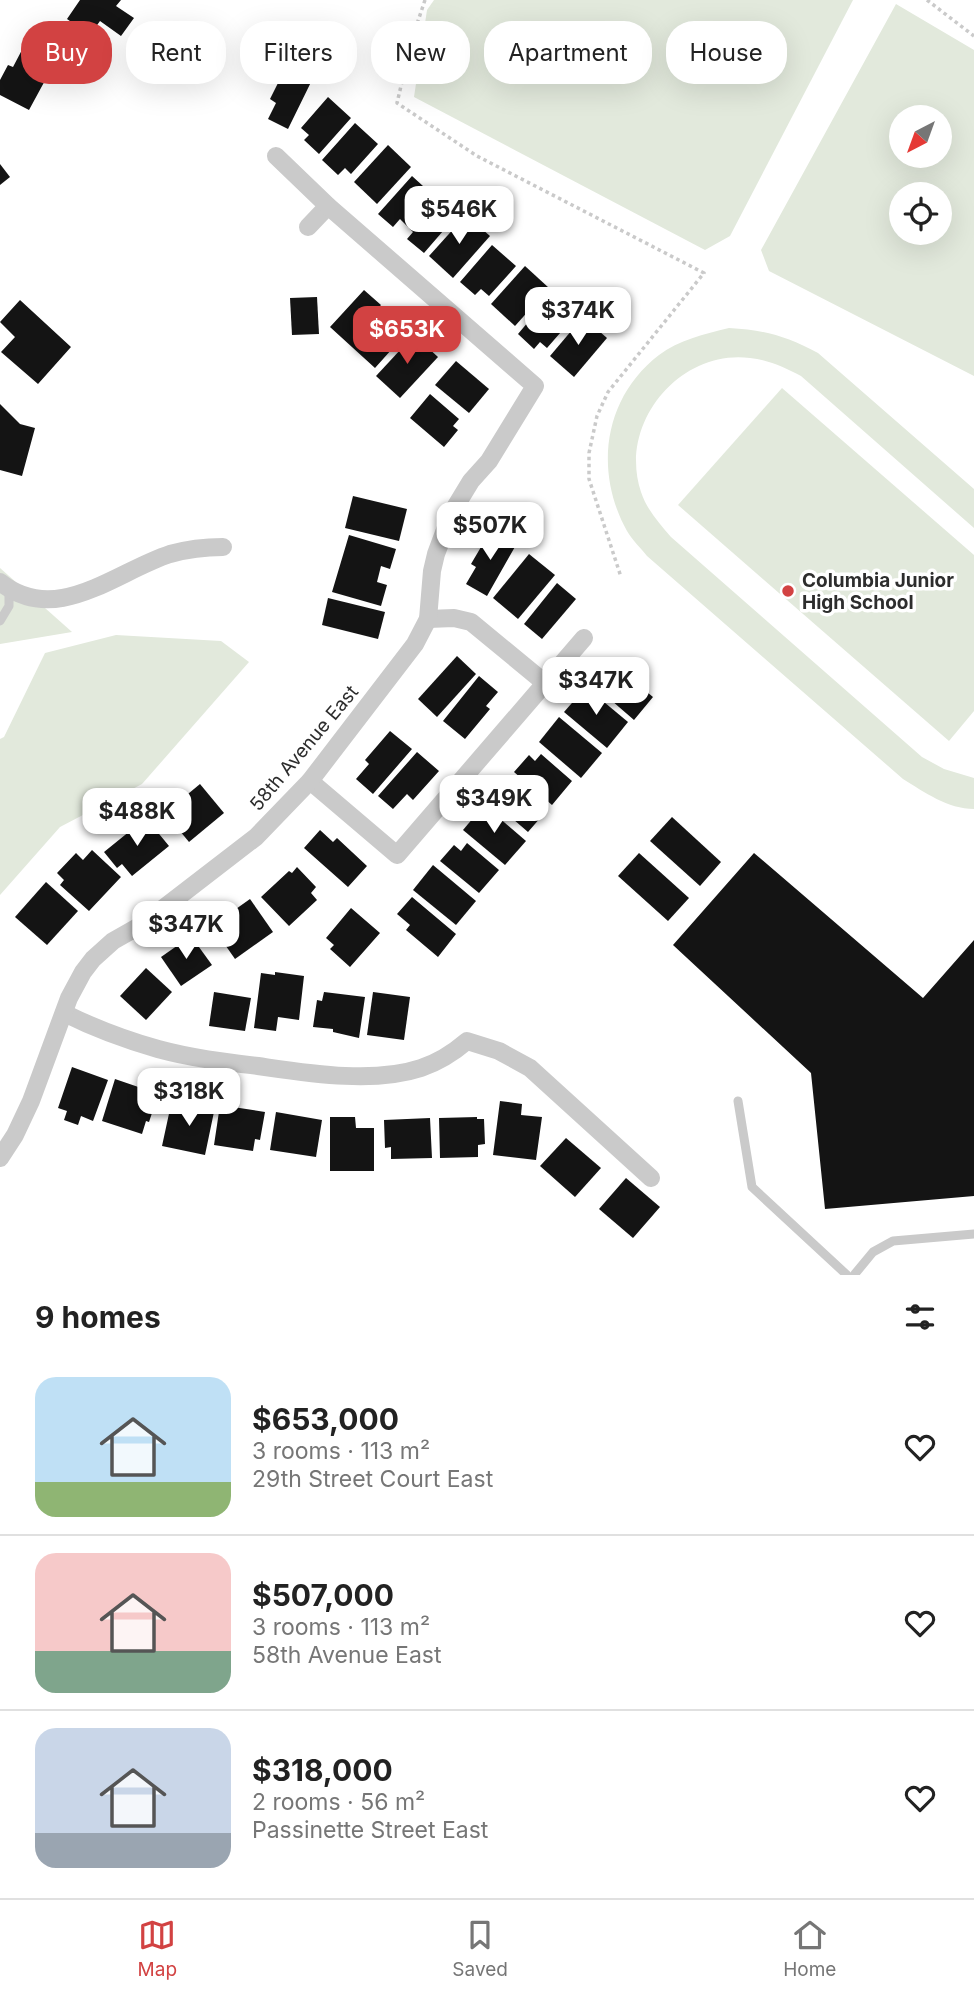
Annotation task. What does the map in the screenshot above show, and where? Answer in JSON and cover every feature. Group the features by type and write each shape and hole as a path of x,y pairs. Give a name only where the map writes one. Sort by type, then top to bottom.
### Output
{"street":[{"path":"276,156 328,206 309,227"},
{"name":"58th Avenue East","path":"0,1158 16,1135 69,998 83,972 102,950 143,924 256,837 310,781 415,644 428,619 434,562 451,514 471,481 489,461 535,386 328,206"},
{"path":"4,586 30,599 64,597 103,585 168,555 196,548 223,547"},
{"path":"428,619 454,618 471,622 545,683"},
{"path":"310,781 397,855 584,638"},
{"path":"64,1013 157,1049 200,1058 324,1074 376,1075 407,1072 436,1062 467,1041 499,1051 530,1068 651,1178"}],"lane":[{"path":"0,621 9,606 4,586"},
{"path":"738,1101 752,1187 847,1275"},
{"path":"854,1275 873,1252 893,1241 974,1234"}],"path":[{"path":"425,0 412,39 397,103 477,156 704,273 608,392 597,416 589,453 589,479 621,577"},
{"path":"927,0 974,36"}],"shaded area":[{"path":"434,0 853,0 730,236 705,250 414,97 416,84 470,84 470,21 425,21 427,10"},
{"path":"896,4 974,50 974,376 769,271 761,250"},
{"path":"729,328 775,335 818,353 974,489 974,528 801,376 770,362 750,358 724,358 700,366 678,379 660,396 647,417 638,441 636,466 641,492 647,505 671,537 922,757 944,769 974,778 974,809 946,803 903,779 647,556 627,531 610,485 608,461 616,414 626,392 640,372 675,345"},
{"path":"782,388 974,555 974,711 949,741 678,505"},
{"path":"0,568 72,632 0,644"},
{"path":"116,635 221,641 249,662 142,784 60,827 0,895 0,739 4,737 45,653"}],"building":[{"path":"80,0 121,0 116,6 134,18 126,21 126,29 121,36 112,30 112,21 67,19"},
{"path":"21,52 21,84 43,84 29,110 0,95 0,80 8,65 13,67"},
{"path":"278,84 310,84 288,129 268,119 276,103 270,99"},
{"path":"328,97 351,118 319,154 304,140 309,135 301,128"},
{"path":"355,123 378,144 351,174 345,168 338,175 322,160"},
{"path":"388,145 411,167 377,204 354,182"},
{"path":"0,164 10,177 0,185"},
{"path":"412,176 456,216 424,253 407,239 413,232 400,219 393,227 378,214"},
{"path":"466,215 490,236 453,278 429,256"},
{"path":"492,245 516,266 489,296 481,289 475,295 460,282"},
{"path":"525,266 549,288 515,326 491,304"},
{"path":"364,290 381,305 374,313 386,323 393,316 409,330 375,368 330,327"},
{"path":"550,296 574,317 547,348 540,342 534,349 518,334"},
{"path":"317,297 319,334 292,335 290,298"},
{"path":"20,300 71,347 38,384 1,352 15,337 0,322"},
{"path":"583,317 607,338 574,377 550,356"},
{"path":"414,335 438,357 400,398 376,376"},
{"path":"456,361 489,389 469,413 435,385"},
{"path":"430,394 459,419 453,426 458,430 444,447 410,418"},
{"path":"0,404 20,424 35,428 22,476 0,470"},
{"path":"353,496 407,509 399,541 345,528"},
{"path":"491,530 516,545 487,596 466,584 476,567 471,564"},
{"path":"349,535 396,549 390,569 381,566 377,582 387,585 381,606 332,592"},
{"path":"529,554 555,575 518,619 493,598"},
{"path":"557,583 576,599 542,639 524,624"},
{"path":"328,598 385,612 378,639 322,625"},
{"path":"457,656 476,674 437,717 418,699"},
{"path":"607,671 617,679 623,672 653,697 634,720 604,694 607,690 597,682"},
{"path":"479,676 498,692 486,706 490,709 465,739 443,721"},
{"path":"586,687 628,722 607,748 564,712"},
{"path":"559,717 602,753 581,778 539,742"},
{"path":"390,731 412,749 373,794 356,779 369,764 365,760"},
{"path":"417,752 439,771 413,800 407,794 393,809 378,796"},
{"path":"541,754 572,781 552,805 514,772 529,755 535,761"},
{"path":"511,776 548,809 528,832 498,806 504,800 496,793"},
{"path":"200,784 224,813 189,842 165,813"},
{"path":"484,805 526,841 505,865 463,830"},
{"path":"672,817 721,862 700,886 650,841"},
{"path":"146,818 169,846 132,876 122,864 117,868 104,852"},
{"path":"320,830 333,842 337,838 367,866 348,887 304,848"},
{"path":"467,843 499,870 479,893 440,861 454,845 461,851"},
{"path":"92,850 121,877 89,911 60,885 64,880 57,873 76,853 83,860"},
{"path":"639,853 689,898 668,921 618,876"},
{"path":"754,853 923,998 974,940 974,1196 825,1209 811,1073 673,945"},
{"path":"433,865 476,901 456,925 413,890"},
{"path":"297,867 316,887 311,893 317,900 289,926 261,897"},
{"path":"46,882 78,911 47,945 15,917"},
{"path":"412,897 456,934 438,957 406,930 410,925 397,914"},
{"path":"250,899 273,932 235,959 212,926"},
{"path":"351,908 380,933 350,967 330,949 334,945 326,938"},
{"path":"191,936 212,965 181,986 161,957"},
{"path":"146,968 172,992 146,1020 120,996"},
{"path":"275,972 304,976 299,1020 278,1017 276,1031 254,1028 261,973 275,975"},
{"path":"214,992 251,998 245,1031 209,1026"},
{"path":"324,992 365,997 359,1038 333,1032 333,1029 313,1027 317,1000 322,1001"},
{"path":"373,992 410,997 404,1040 367,1035"},
{"path":"72,1067 108,1080 93,1121 81,1116 78,1125 64,1120 67,1111 58,1108"},
{"path":"115,1079 150,1091 149,1095 157,1098 142,1134 102,1121"},
{"path":"189,1101 215,1107 205,1155 162,1146 170,1109 187,1112"},
{"path":"500,1101 522,1104 521,1115 542,1117 536,1160 493,1155"},
{"path":"220,1105 265,1112 260,1140 255,1139 253,1151 214,1145"},
{"path":"276,1112 322,1120 316,1157 270,1150"},
{"path":"330,1117 355,1117 356,1128 374,1128 374,1171 330,1171"},
{"path":"430,1118 432,1158 391,1159 391,1147 385,1148 384,1120"},
{"path":"439,1118 484,1119 485,1144 478,1145 478,1157 440,1158"},
{"path":"566,1138 601,1168 575,1197 540,1166"},
{"path":"626,1178 660,1207 633,1238 599,1209"}],"place":[{"name":"Columbia Junior High School","path":"788,591"}]}
